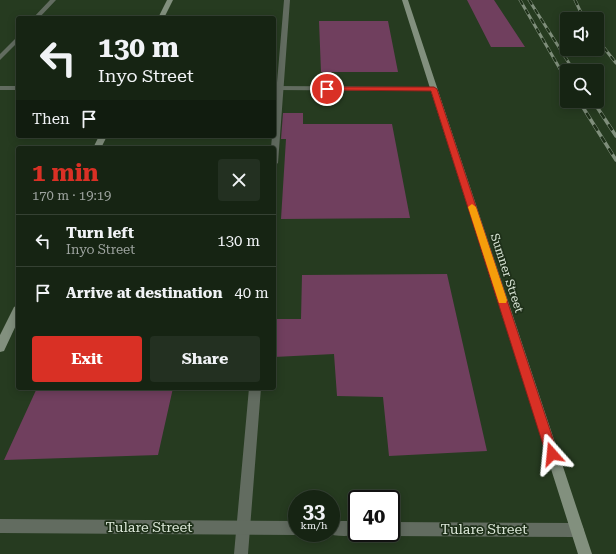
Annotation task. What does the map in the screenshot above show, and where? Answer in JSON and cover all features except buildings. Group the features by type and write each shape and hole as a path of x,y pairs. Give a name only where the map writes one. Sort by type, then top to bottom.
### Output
{"street":[{"path":"38,16 52,0"},
{"path":"162,16 170,0"},
{"path":"276,113 277,88 287,0"},
{"name":"Sumner Street","path":"405,0 585,554"},
{"path":"0,58 16,40"},
{"path":"0,88 16,88"},
{"path":"277,88 434,89"},
{"path":"0,347 16,314"},
{"path":"241,554 255,390"},
{"name":"Tulare Street","path":"0,526 288,528"},
{"name":"Tulare Street","path":"400,528 577,530"}],"shaded area":[{"path":"0,0 616,0 616,554 0,554"}],"railway":[{"path":"520,0 560,69"},
{"path":"529,0 570,64"},
{"path":"575,0 581,12"},
{"path":"604,48 616,63"},
{"path":"583,108 616,160"},
{"path":"598,108 616,136"}],"slow traffic":[{"path":"472,207 502,300"}],"route":[{"path":"327,89 434,89 552,454"}]}
